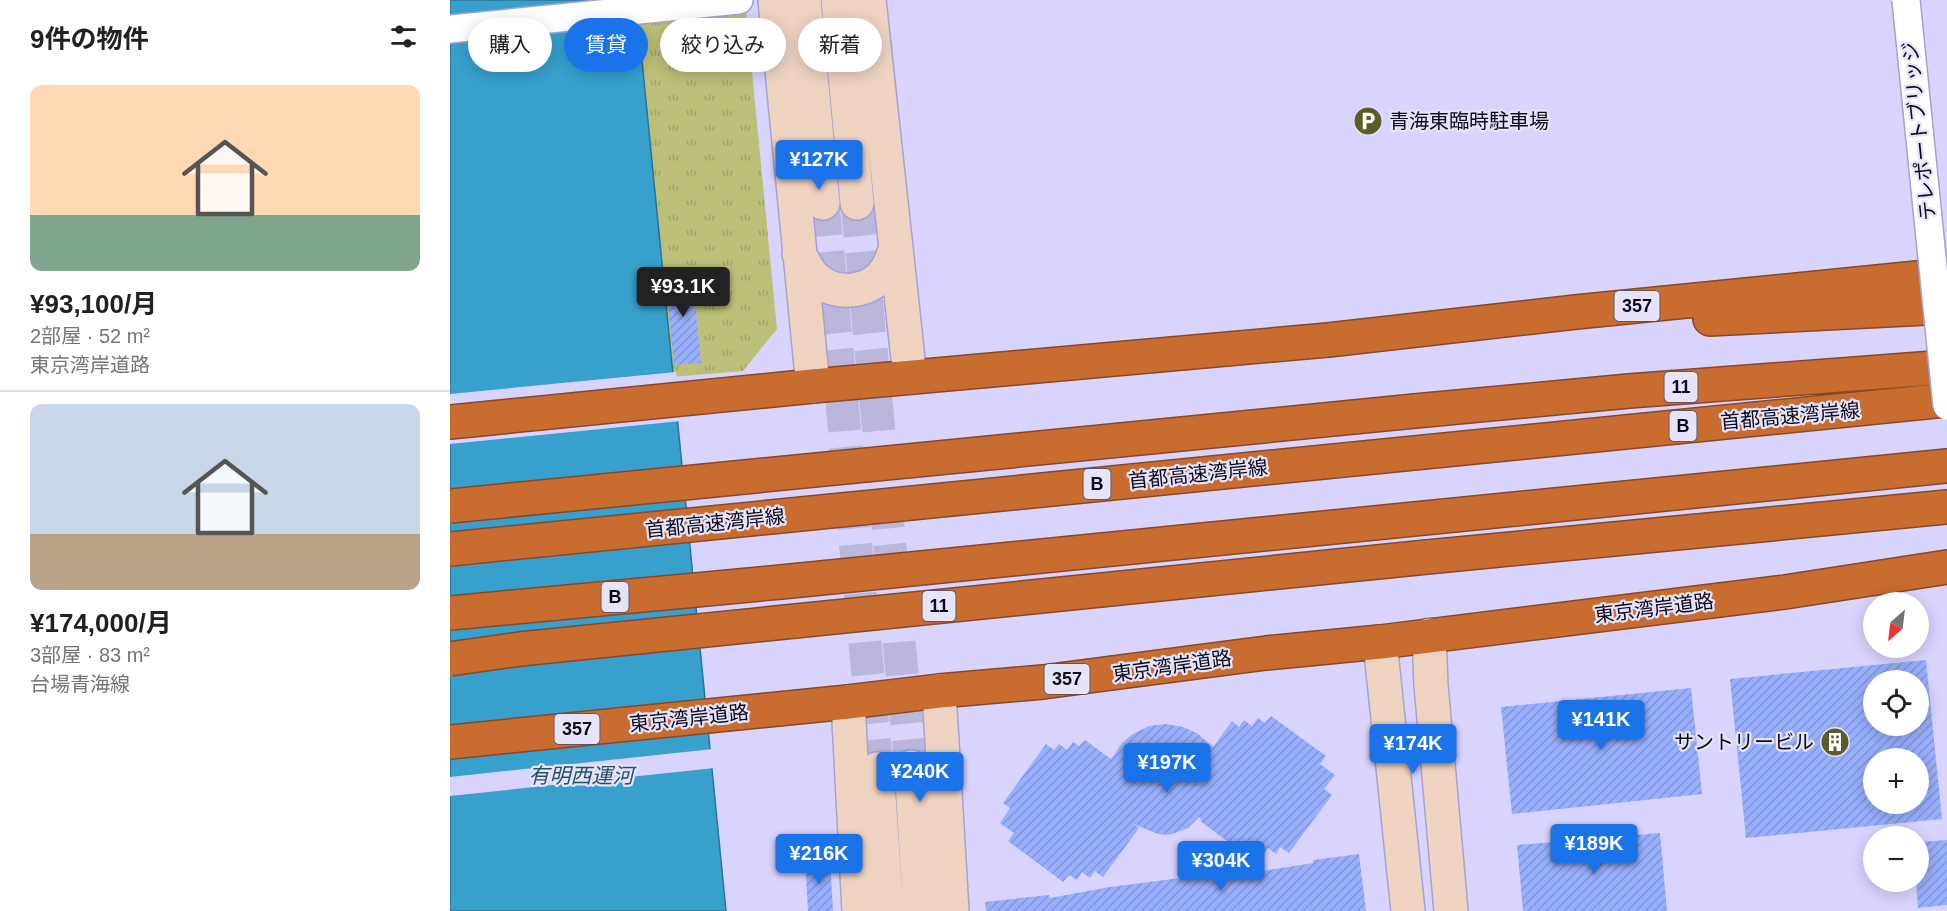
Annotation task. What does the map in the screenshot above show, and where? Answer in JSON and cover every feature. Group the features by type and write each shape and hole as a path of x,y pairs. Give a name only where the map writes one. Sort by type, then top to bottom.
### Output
{"highway":[{"name":"357","path":"450,422 813,386 1328,340 1576,312 1947,275"},
{"name":"357","path":"1328,340 1947,308"},
{"name":"11","path":"450,506 1629,391 1947,367"},
{"name":"首都高速湾岸線","path":"450,549 1947,400"},
{"name":"B","path":"450,612 781,582 1947,466"},
{"name":"11","path":"450,659 520,649 1947,507"},
{"name":"東京湾岸道路","path":"450,742 1044,682 1266,653 1380,642 1785,592 1947,567"},
{"name":"東京湾岸道路","path":"1785,592 1947,582"}],"street":[{"path":"450,29 739,0"},
{"path":"775,0 813,386"},
{"path":"804,0 824,203"},
{"path":"838,0 857,203"},
{"path":"869,0 910,377"},
{"name":"テレポートブリッジ","path":"1906,0 1947,406"},
{"path":"799,254 815,278 835,288 853,291 872,284 888,268 895,250"},
{"path":"1429,636 1431,685 1451,911"},
{"path":"1380,642 1408,911"},
{"path":"939,691 952,911"},
{"path":"848,702 859,911"},
{"path":"911,767 920,911"},
{"path":"877,769 887,911"}],"green space":[{"path":"634,0 745,0 747,18 660,18 660,72 752,72 777,329 743,371 671,377 641,72 648,72 648,18 636,18"}],"water":[{"name":"有明西運河","path":"450,0 636,0 638,18 564,18 564,72 643,72 726,911 450,911"}],"pier":[{"path":"676,372 681,421 450,444 450,394"},
{"path":"713,749 715,768 450,796 450,777"}],"building":[{"path":"692,270 701,363 674,365 665,272"},
{"name":"サントリービル","path":"1926,660 1927,670 1863,670 1863,736 1929,736 1929,690 1942,819 1746,838 1730,679"},
{"path":"1691,688 1702,794 1512,814 1501,707"},
{"path":"1271,716 1326,756 1320,764 1335,775 1324,789 1332,795 1289,853 1280,847 1276,854 1268,848 1262,857 1255,852 1250,858 1200,821 1202,820 1199,817 1188,828 1169,835 1158,834 1133,824 1139,828 1103,877 1095,871 1090,878 1082,872 1077,880 1069,875 1063,882 1008,841 1014,833 1000,823 1010,808 1003,803 1046,744 1054,750 1059,744 1067,750 1073,742 1079,746 1085,740 1111,759 1123,742 1133,734 1149,726 1166,724 1183,727 1197,733 1213,747 1232,721 1239,727 1244,720 1252,726 1258,718 1265,723"},
{"path":"1660,833 1667,911 1523,911 1517,845"},
{"path":"1947,840 1947,905 1918,908 1917,892 1929,892 1929,841"},
{"path":"1359,854 1366,911 986,911 985,902 1049,895 1050,898 1110,887 1243,870 1244,874 1313,863 1313,860"},
{"path":"830,859 833,911 808,911 805,860"}],"tunnel":[{"path":"823,203 877,769"},
{"path":"857,203 911,767"}],"place":[{"name":"青海東臨時駐車場","path":"1368,121"},
{"name":"サントリービル","path":"1835,742"}]}
